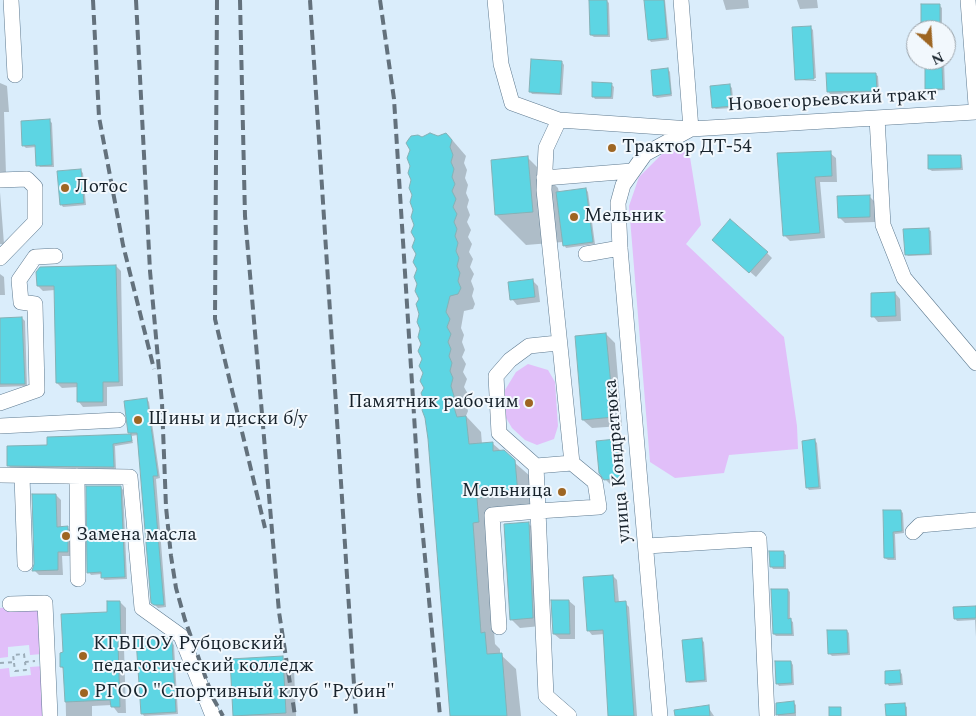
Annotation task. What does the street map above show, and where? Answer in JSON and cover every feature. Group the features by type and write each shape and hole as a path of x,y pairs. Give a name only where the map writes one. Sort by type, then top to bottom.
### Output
{"street":[{"path":"11,0 16,76"},
{"name":"Новоегорьевский тракт","path":"495,0 501,64 512,103 559,120 691,129 976,112"},
{"path":"681,0 691,129"},
{"path":"968,0 976,105"},
{"path":"877,118 884,225 904,278 976,363"},
{"path":"498,627 492,514 599,507 595,482 572,463 558,343 544,178 546,148 559,120"},
{"name":"Новоегорьевский тракт","path":"618,203 623,185 645,154 691,129"},
{"path":"544,178 632,171"},
{"path":"0,180 27,178 35,187 35,222 0,258"},
{"name":"улица Кондратюка","path":"618,203 620,248 647,546 660,716"},
{"path":"586,254 620,248"},
{"path":"0,403 37,390 35,304 21,302 19,280 34,257 56,256"},
{"path":"558,343 529,346 510,360 496,376 499,433 536,466 546,696 569,716"},
{"path":"0,426 118,420"},
{"path":"536,466 572,463"},
{"path":"0,475 130,477 142,608 170,626 181,636 213,716"},
{"path":"22,476 25,564"},
{"path":"77,476 78,579"},
{"path":"913,532 920,525 976,520"},
{"path":"647,546 759,539 768,716"},
{"path":"10,604 45,603 50,716"}],"path":[{"path":"13,654 24,654 25,662 26,670 15,671 13,654"},
{"path":"25,662 48,660"},
{"path":"0,663 14,662"}],"shaded area":[{"path":"688,145 701,225 686,244 784,337 797,426 798,449 729,455 724,473 675,478 650,462 629,206 639,177 662,154"},
{"path":"528,364 548,370 555,382 558,426 554,439 537,445 525,440 512,428 501,409 505,390 516,372"},
{"path":"38,604 42,654 30,655 29,645 8,647 8,657 0,658 0,608"},
{"path":"44,666 48,716 0,716 0,669 9,668 10,677 31,675 30,667"}],"building":[{"path":"589,0 607,0 608,35 590,35"},
{"path":"644,0 664,0 667,38 648,40"},
{"path":"921,4 940,4 940,20 921,20"},
{"path":"811,26 814,79 795,80 792,27"},
{"path":"531,59 562,61 560,94 529,92"},
{"path":"668,68 671,94 653,96 651,70"},
{"path":"925,70 942,70 943,89 925,89"},
{"path":"826,73 876,73 877,91 827,92"},
{"path":"592,82 612,83 611,97 592,97"},
{"path":"730,84 732,106 712,108 710,86"},
{"path":"50,119 52,165 36,166 35,145 22,146 21,121"},
{"path":"430,133 438,136 446,133 452,140 450,147 453,155 451,162 454,169 452,177 455,184 452,191 456,199 453,207 457,214 454,222 457,229 455,236 458,243 456,251 459,258 457,266 460,273 458,281 461,288 458,294 450,296 446,312 450,319 447,327 451,334 448,342 451,349 449,356 452,363 450,371 453,378 451,386 454,396 452,401 457,417 466,416 469,444 493,442 493,451 504,450 515,460 518,494 477,498 479,522 473,523 481,633 485,632 487,654 502,653 507,716 450,716 428,439 422,410 425,403 421,393 424,388 420,381 423,373 419,366 422,359 418,351 421,344 418,337 420,329 417,322 419,314 416,304 419,299 415,291 417,284 414,277 417,269 413,262 416,254 412,247 415,239 411,232 414,225 411,217 413,210 410,202 412,195 409,188 411,180 408,173 410,166 407,158 410,150 406,143 411,136 418,135 422,137"},
{"path":"831,151 832,176 815,177 820,233 783,236 777,153"},
{"path":"928,155 961,155 961,168 928,169"},
{"path":"528,156 533,212 495,215 491,160"},
{"path":"81,169 84,203 60,205 57,171"},
{"name":"Мельник","path":"586,188 593,242 563,246 556,192"},
{"path":"870,195 870,217 838,218 837,196"},
{"path":"730,219 768,252 749,273 712,240"},
{"path":"929,228 930,254 905,255 903,229"},
{"path":"116,265 119,382 103,382 103,402 77,402 77,383 56,383 54,286 37,286 36,272 40,267"},
{"path":"533,279 535,297 510,300 508,282"},
{"path":"895,292 896,316 871,317 871,293"},
{"path":"22,317 25,384 0,384 0,318"},
{"path":"606,333 614,417 582,420 575,336"},
{"path":"147,398 158,476 153,476 164,605 154,605 151,603 137,433 128,433 124,401"},
{"path":"131,434 132,441 113,444 114,467 7,466 7,446 47,445 47,437"},
{"path":"616,439 620,478 604,480 599,473 596,441"},
{"path":"815,439 819,487 806,488 802,441"},
{"path":"86,486 121,486 125,577 101,578 101,572 87,573"},
{"path":"32,494 56,494 57,527 68,526 68,552 58,552 58,570 32,571 34,564"},
{"path":"883,510 901,510 902,531 893,532 894,558 884,558"},
{"path":"529,522 533,618 510,620 504,524"},
{"path":"769,551 784,551 784,567 770,567"},
{"path":"613,575 615,602 626,601 634,716 608,716 603,630 587,631 583,577"},
{"path":"771,589 788,589 788,619 791,618 792,634 773,634"},
{"path":"551,600 569,600 570,634 553,634"},
{"name":"КГБПОУ Рубцовский педагогический колледж","path":"107,601 120,601 121,642 118,642 120,707 111,707 110,700 65,702 63,667 60,667 60,653 63,652 61,614 107,612"},
{"path":"976,606 976,618 954,619 953,607"},
{"path":"827,630 847,630 848,653 828,654"},
{"path":"167,638 172,641 176,712 141,714 136,639"},
{"path":"702,638 705,680 686,682 682,640"},
{"path":"283,656 286,713 233,716 230,659"},
{"path":"775,661 791,661 792,683 776,684"},
{"path":"900,670 901,683 885,684 885,671"},
{"path":"794,701 795,713 776,715 776,703"},
{"path":"905,703 906,716 886,716 885,704"},
{"path":"709,705 710,716 675,716 674,710"},
{"path":"829,707 841,707 841,716 829,716"}],"railway":[{"path":"93,0 99,117 123,245 154,369"},
{"path":"136,0 150,271 162,403 166,507 171,556 176,588 185,620 213,698 223,716"},
{"path":"217,0 215,319 265,528"},
{"path":"240,0 245,216 279,612 295,716"},
{"path":"310,0 356,716"},
{"path":"380,0 394,99 419,494 440,716"}],"place":[{"name":"Трактор ДТ-54","path":"612,148"},
{"name":"Лотос","path":"65,188"},
{"name":"Мельник","path":"574,217"},
{"name":"Памятник рабочим","path":"529,403"},
{"name":"Шины и диски б/у","path":"138,420"},
{"name":"Мельница","path":"562,492"},
{"name":"Замена масла","path":"66,536"},
{"name":"КГБПОУ Рубцовский педагогический колледж","path":"83,656"},
{"name":"РГОО \"Спортивный клуб \"Рубин\"","path":"84,693"}]}
